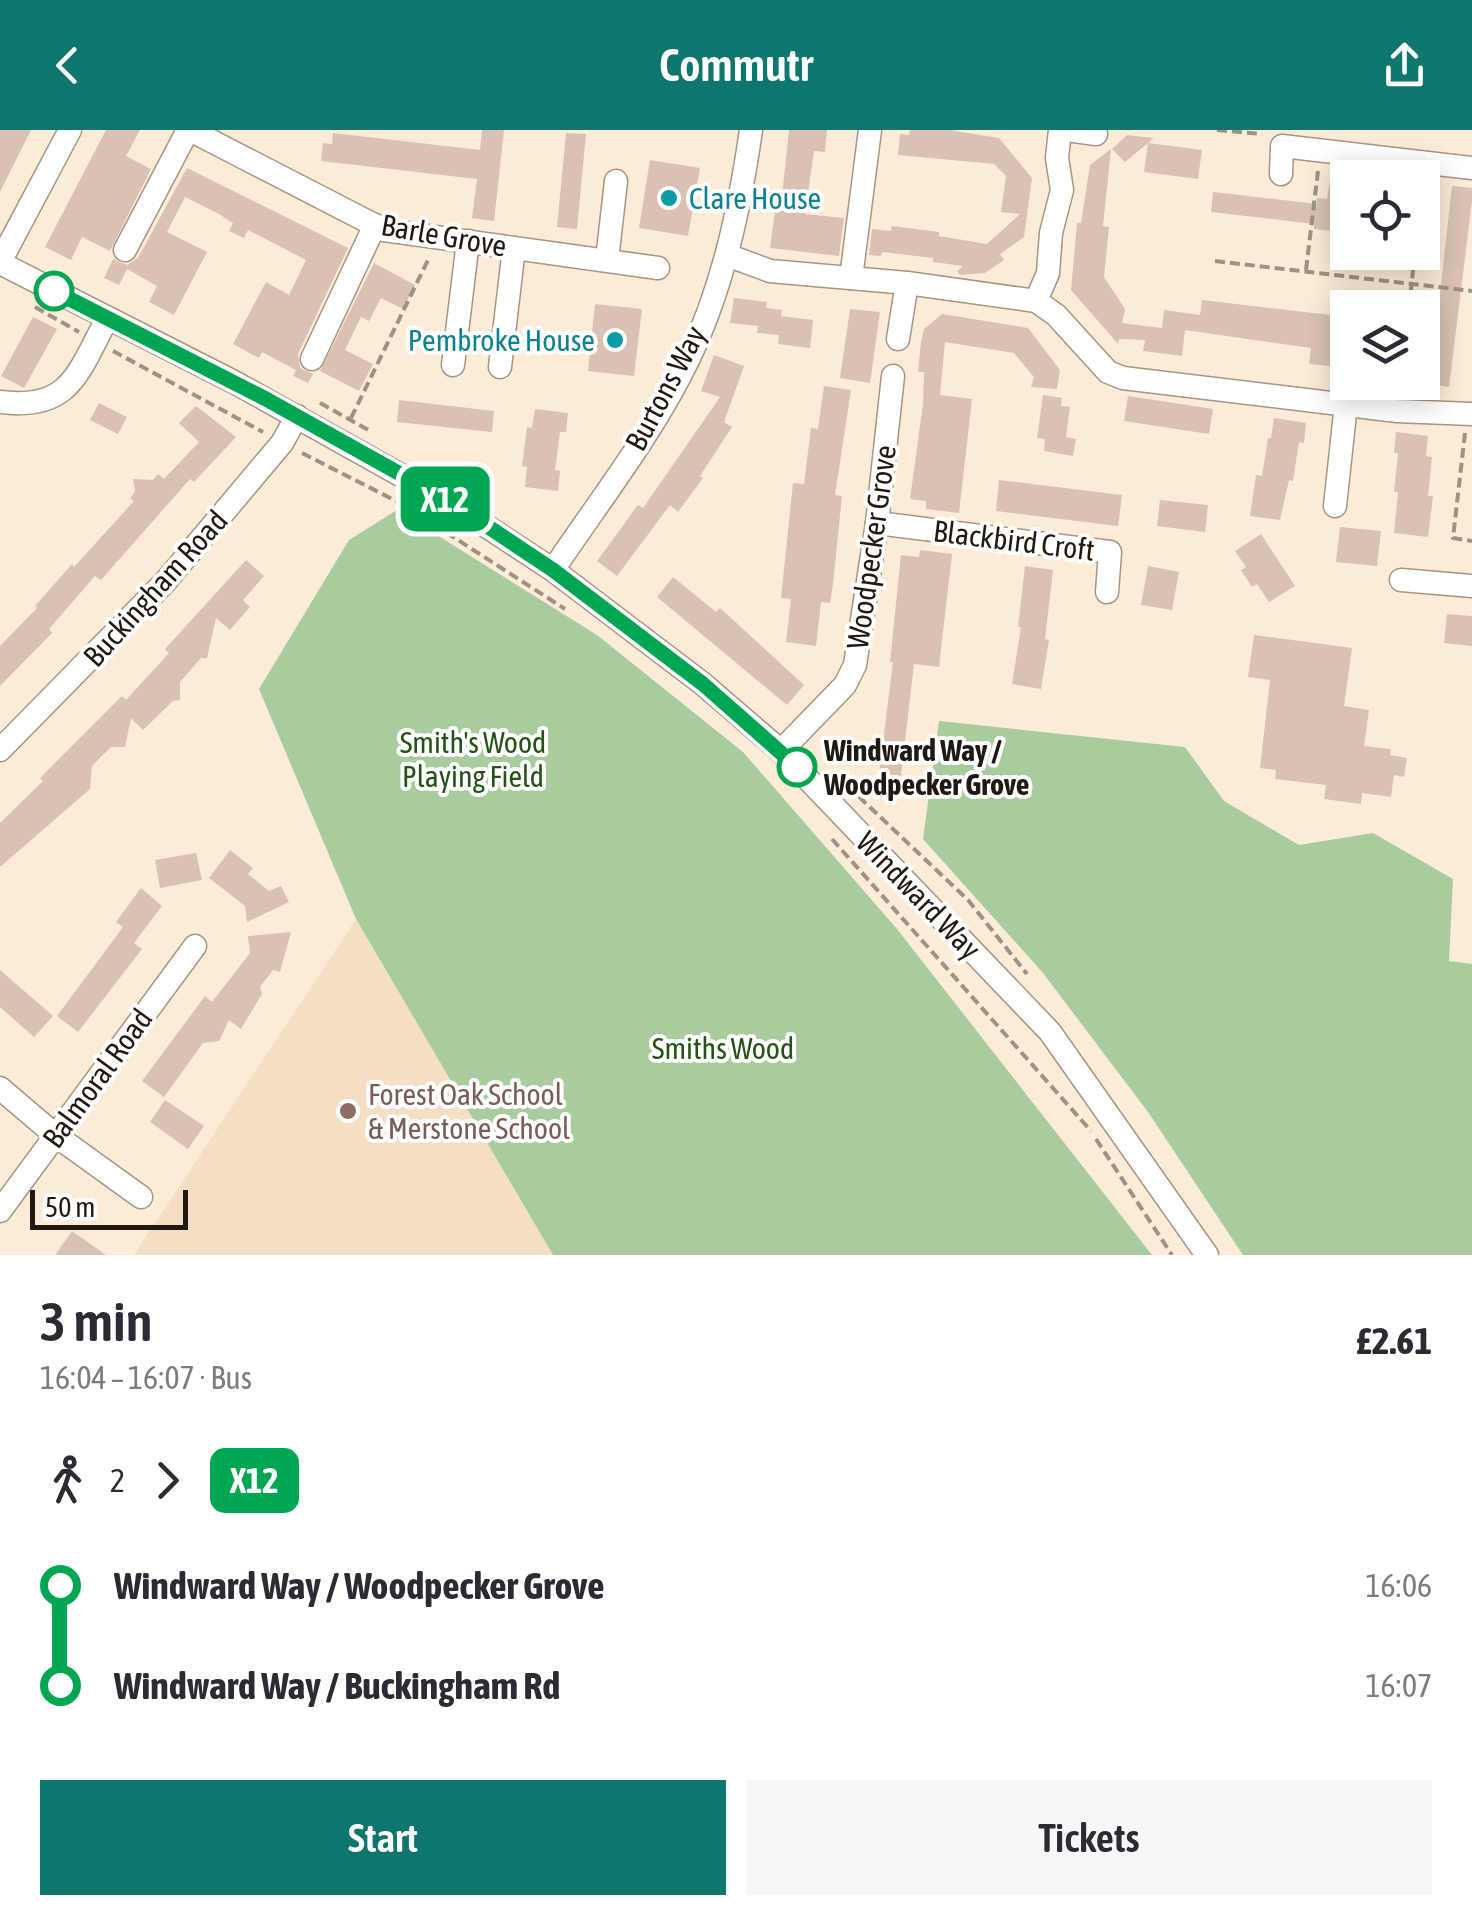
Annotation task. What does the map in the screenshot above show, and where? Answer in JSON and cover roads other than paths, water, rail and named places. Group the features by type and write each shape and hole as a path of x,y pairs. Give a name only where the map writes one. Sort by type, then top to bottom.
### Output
{"street":[{"path":"0,263 70,130"},
{"path":"125,250 189,130"},
{"name":"Barle Grove","path":"189,130 384,230 658,268"},
{"name":"Burtons Way","path":"553,570 658,413 690,356 727,256 752,130"},
{"path":"851,278 870,130"},
{"path":"1036,300 1048,273 1051,234 1062,190 1057,158 1064,130 1096,134"},
{"path":"1352,154 1355,130"},
{"path":"1281,174 1282,146 1472,168"},
{"path":"606,260 616,181"},
{"path":"312,359 375,225"},
{"path":"453,364 468,242"},
{"path":"500,368 514,248"},
{"path":"727,256 770,271 1036,300 1056,315 1108,372 1124,378 1469,414"},
{"name":"Windward Way","path":"0,263 297,416 454,504 553,570 703,684 782,751 1050,1032 1208,1255"},
{"path":"898,339 906,283"},
{"path":"0,402 43,403 56,396 83,368 108,319"},
{"name":"Woodpecker Grove","path":"782,751 845,685 855,666 894,376"},
{"path":"1335,506 1346,404"},
{"name":"Buckingham Road","path":"0,750 165,582 282,443 297,416"},
{"name":"Blackbird Croft","path":"877,522 1110,552 1107,592"},
{"path":"1401,580 1472,586"},
{"name":"Balmoral Road","path":"0,1210 195,946"},
{"path":"0,1088 55,1135 141,1198"}],"place":[{"name":"Clare House","path":"669,198"},
{"name":"Pembroke House","path":"615,340"},
{"name":"Windward Way / Woodpecker Grove","path":"797,767"},
{"name":"Forest Oak School & Merstone School","path":"348,1111"}],"park label":[{"name":"Smith's Wood Playing Field","path":"473,759"},
{"name":"Smiths Wood","path":"723,1048"}]}
